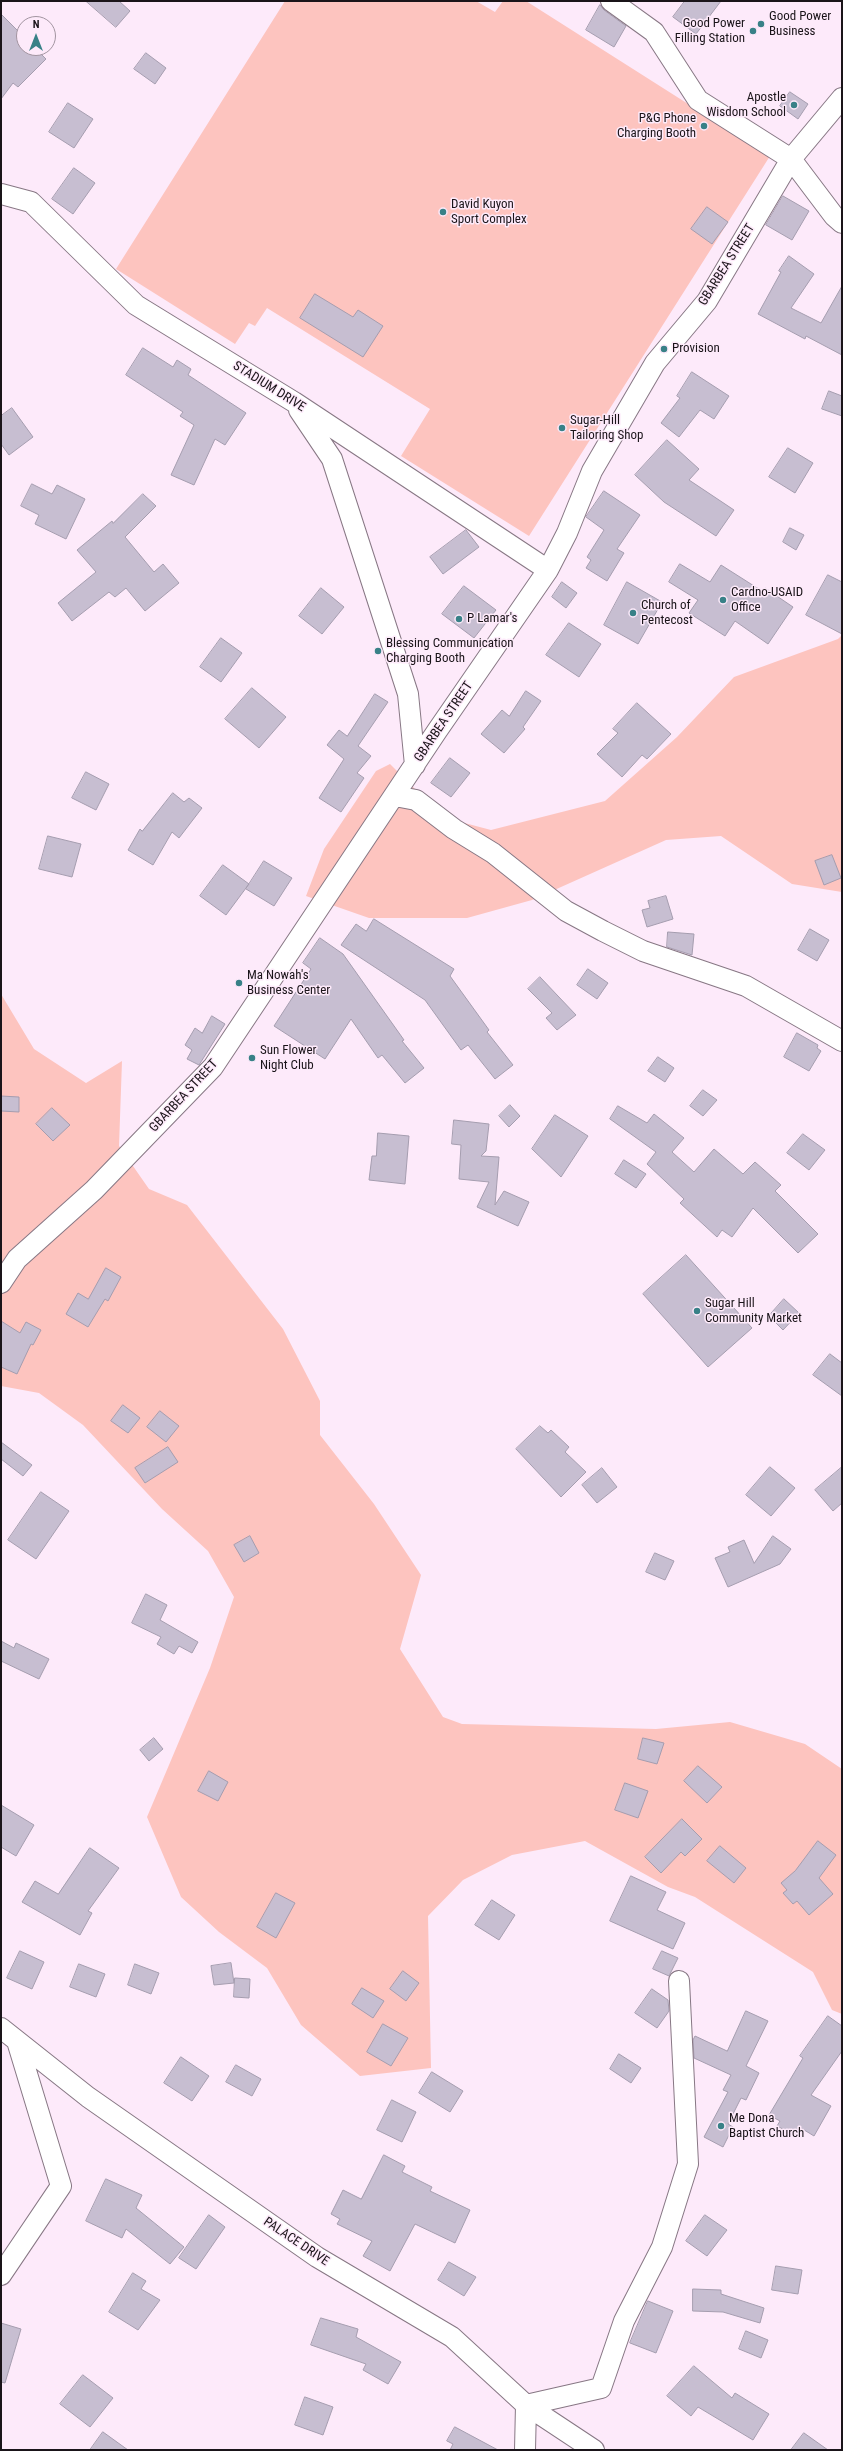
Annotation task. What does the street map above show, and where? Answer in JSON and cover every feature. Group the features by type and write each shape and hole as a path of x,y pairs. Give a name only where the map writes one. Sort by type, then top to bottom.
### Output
{"street":[{"path":"611,1 654,32 698,100 791,159 834,216 842,223"},
{"name":"GBARBEA STREET","path":"1,1283 17,1259 94,1190 213,1068 415,765 548,570 567,533 592,471 655,363 707,301 791,159 842,98"},
{"name":"STADIUM DRIVE","path":"1,194 31,202 136,305 294,402 548,570"},
{"path":"294,402 332,459 408,694 415,765"},
{"path":"395,796 416,800 454,829 493,853 566,911 643,951 746,986 842,1041"},
{"path":"525,2450 526,2405 601,2388 624,2321 662,2247 688,2164 679,1981"},
{"name":"PALACE DRIVE","path":"1,2028 88,2097 317,2257 452,2337 526,2405 594,2450"},
{"path":"1,2275 61,2186 17,2041"}],"shaded area":[{"name":"David Kuyon Sport Complex","path":"285,1 476,1 495,12 503,1 526,1 770,156 529,536 401,456 430,409 267,308 255,326 249,323 235,344 116,269"},
{"path":"842,635 842,892 792,884 721,836 666,840 532,900 467,918 369,918 306,896 324,849 376,771 390,764 419,793 438,816 491,830 605,801 677,737 734,677 838,639"},
{"path":"1,994 34,1049 86,1083 122,1061 119,1146 149,1189 187,1205 283,1329 320,1401 320,1435 374,1504 421,1575 400,1649 443,1717 462,1724 656,1729 730,1722 805,1744 842,1769 842,2014 832,2010 813,1972 695,1897 668,1887 585,1841 512,1855 463,1880 428,1916 431,2068 360,2076 301,2025 267,1968 219,1932 181,1897 147,1817 210,1668 234,1597 208,1551 162,1509 83,1425 39,1393 1,1386"}],"building":[{"path":"86,1 119,1 130,11 116,27"},
{"path":"685,1 721,1 696,34 673,17"},
{"path":"600,5 604,10 626,26 614,47 586,30"},
{"path":"1,14 16,29 16,56 43,56 46,59 18,87 13,83 1,99"},
{"path":"146,53 166,68 155,84 134,69"},
{"name":"Apostle Wisdom School","path":"790,92 808,104 798,119 780,106"},
{"path":"68,103 93,119 74,148 49,132"},
{"path":"74,168 95,183 73,214 52,199"},
{"path":"783,196 809,211 792,240 766,225"},
{"path":"707,207 728,222 712,244 691,229"},
{"path":"789,256 814,274 791,308 821,323 842,286 842,355 806,336 805,339 758,314 781,272 779,271"},
{"path":"315,294 353,317 358,310 383,326 363,357 300,318"},
{"path":"143,348 173,367 177,360 191,369 188,375 246,413 225,445 215,439 194,485 171,475 194,425 180,416 183,412 126,375"},
{"path":"692,372 729,396 714,419 700,410 679,437 661,423 680,398 677,396"},
{"path":"829,391 842,396 842,416 822,409"},
{"path":"12,408 33,437 9,455 1,444 1,416"},
{"path":"667,440 699,469 689,480 734,510 716,536 664,502 635,475"},
{"path":"788,448 813,463 795,493 769,477"},
{"path":"32,484 52,494 57,485 85,499 66,539 35,524 39,515 21,506"},
{"path":"604,491 640,515 617,549 624,553 607,581 586,568 591,560 587,557 604,530 586,517"},
{"path":"143,494 156,506 125,537 154,572 163,564 179,583 145,611 126,588 115,597 109,592 72,621 58,603 96,572 77,550 112,521 113,523"},
{"path":"790,528 804,535 796,550 783,542"},
{"path":"466,530 479,547 443,574 430,557"},
{"path":"680,564 710,582 721,565 762,591 765,588 793,607 768,644 735,621 725,636 689,613 698,600 669,582"},
{"path":"828,575 842,582 842,634 806,615"},
{"path":"562,582 577,593 566,608 552,597"},
{"name":"Church of Pentecost","path":"627,582 662,602 638,644 604,625"},
{"path":"464,586 496,610 474,638 442,614"},
{"path":"321,588 344,607 322,634 299,616"},
{"path":"569,623 601,644 579,677 546,655"},
{"path":"221,638 242,653 221,682 200,667"},
{"path":"252,688 286,717 259,748 225,719"},
{"path":"526,691 541,701 523,727 525,729 504,753 481,734 502,710 509,716"},
{"path":"375,694 388,702 358,746 371,756 357,773 364,778 341,812 319,798 344,759 327,745 339,730 347,736"},
{"path":"637,703 671,734 647,759 642,755 622,777 597,754 618,733 613,729"},
{"path":"450,758 470,773 451,797 431,783"},
{"path":"86,772 109,784 96,810 72,798"},
{"path":"173,793 184,802 189,798 202,808 179,838 172,832 153,865 128,850 140,829 142,831"},
{"path":"48,836 81,844 72,877 39,869"},
{"path":"832,855 841,878 824,885 815,861"},
{"path":"264,861 292,878 274,906 246,889"},
{"path":"223,865 249,884 226,915 200,896"},
{"path":"666,896 673,919 647,927 642,910 650,908 648,901"},
{"path":"374,919 454,969 450,976 489,1030 487,1032 513,1065 495,1079 468,1045 461,1050 425,1000 341,945 356,924 366,931"},
{"path":"810,929 829,940 817,961 798,950"},
{"path":"668,932 694,934 692,955 667,947"},
{"path":"320,938 343,954 404,1040 402,1041 424,1068 405,1083 382,1055 378,1058 351,1019 325,1059 274,1026 311,969 303,963"},
{"path":"588,969 608,983 597,999 577,985"},
{"path":"540,977 576,1015 557,1030 546,1018 552,1013 528,989"},
{"path":"212,1016 225,1024 199,1065 187,1059 192,1050 185,1045 195,1028 202,1033"},
{"path":"797,1033 818,1045 817,1048 821,1051 809,1071 784,1057"},
{"path":"658,1057 674,1068 665,1082 648,1071"},
{"path":"703,1090 717,1100 703,1116 690,1106"},
{"path":"1,1096 19,1097 19,1112 1,1111"},
{"path":"510,1105 520,1116 509,1127 499,1116"},
{"path":"618,1106 647,1123 654,1114 684,1138 672,1152 694,1172 714,1149 743,1174 755,1162 781,1185 775,1191 818,1234 798,1253 753,1208 732,1237 722,1230 717,1237 680,1203 684,1199 647,1164 656,1152 610,1119"},
{"path":"52,1108 70,1125 53,1141 36,1124"},
{"path":"555,1115 588,1136 561,1177 532,1149"},
{"path":"454,1120 489,1124 486,1151 481,1156 499,1157 495,1205 504,1191 529,1202 518,1226 477,1207 489,1182 459,1179 461,1145 452,1144"},
{"path":"378,1133 409,1136 405,1184 369,1180 372,1156 376,1156"},
{"path":"803,1134 825,1150 809,1170 787,1153"},
{"path":"624,1160 646,1174 636,1188 615,1174"},
{"name":"Sugar Hill Community Market","path":"686,1255 752,1328 708,1367 643,1294"},
{"path":"106,1268 121,1277 108,1301 105,1299 88,1327 66,1314 78,1293 88,1299"},
{"path":"784,1299 799,1313 783,1330 769,1316"},
{"path":"1,1321 20,1333 26,1322 41,1330 33,1345 31,1344 17,1374 1,1367"},
{"path":"830,1354 842,1363 842,1396 813,1375"},
{"path":"123,1405 140,1418 128,1433 111,1421"},
{"path":"160,1411 179,1426 166,1442 147,1427"},
{"path":"540,1426 548,1433 551,1430 569,1447 565,1452 586,1472 561,1497 516,1449"},
{"path":"1,1442 32,1465 23,1476 1,1459"},
{"path":"168,1447 178,1462 145,1483 135,1468"},
{"path":"770,1467 795,1488 771,1516 746,1495"},
{"path":"842,1467 842,1503 833,1511 815,1490"},
{"path":"602,1468 617,1487 597,1503 582,1485"},
{"path":"41,1492 69,1511 36,1559 8,1540"},
{"path":"250,1536 259,1553 244,1562 234,1545"},
{"path":"773,1536 791,1549 780,1564 728,1587 715,1558 730,1552 728,1547 744,1540 754,1563"},
{"path":"655,1553 674,1561 665,1580 646,1572"},
{"path":"146,1594 167,1605 160,1620 198,1642 192,1653 179,1646 174,1654 157,1644 161,1637 132,1623"},
{"path":"1,1641 14,1648 16,1643 49,1659 39,1679 1,1661"},
{"path":"154,1738 163,1749 149,1761 140,1750"},
{"path":"643,1738 664,1743 657,1764 638,1759"},
{"path":"698,1766 722,1787 707,1803 684,1781"},
{"path":"209,1771 228,1782 218,1801 198,1791"},
{"path":"625,1783 648,1791 638,1818 615,1810"},
{"path":"1,1805 34,1825 16,1856 1,1847"},
{"path":"682,1819 702,1839 685,1856 681,1852 661,1873 645,1857"},
{"path":"818,1841 836,1855 819,1878 833,1894 809,1915 797,1901 793,1904 783,1893 787,1890 781,1883 795,1871"},
{"path":"720,1846 746,1868 734,1883 707,1861"},
{"path":"90,1848 119,1868 88,1911 92,1913 80,1935 22,1902 35,1881 58,1894"},
{"path":"631,1876 666,1892 657,1910 685,1923 673,1949 610,1921"},
{"path":"276,1893 295,1903 276,1938 257,1927"},
{"path":"492,1900 515,1915 499,1940 475,1925"},
{"path":"20,1951 44,1962 32,1989 7,1978"},
{"path":"662,1951 678,1958 669,1976 653,1969"},
{"path":"231,1963 234,1983 214,1985 211,1966"},
{"path":"79,1964 105,1974 96,1997 70,1987"},
{"path":"135,1964 159,1973 151,1994 128,1985"},
{"path":"403,1971 419,1983 406,2001 390,1989"},
{"path":"235,1978 250,1979 249,1998 234,1997"},
{"path":"362,1988 384,2001 373,2018 352,2004"},
{"path":"652,1989 668,2000 669,2011 657,2028 635,2013"},
{"path":"746,2011 768,2021 746,2066 759,2073 746,2100 741,2098 728,2124 733,2127 723,2147 704,2137 728,2092 723,2090 731,2075 694,2058 693,2040 695,2036 727,2051"},
{"path":"828,2016 842,2026 842,2051 811,2095 831,2106 814,2136 801,2128 796,2136 777,2126 780,2121 769,2115 803,2058 800,2056"},
{"path":"383,2024 408,2038 391,2066 367,2052"},
{"path":"619,2054 641,2068 631,2083 610,2069"},
{"path":"181,2057 209,2076 192,2101 164,2083"},
{"path":"236,2065 261,2079 252,2096 226,2082"},
{"path":"432,2072 463,2091 450,2112 419,2093"},
{"path":"392,2100 416,2112 402,2142 377,2130"},
{"path":"384,2155 405,2166 402,2172 432,2187 430,2191 470,2210 455,2243 415,2224 390,2271 363,2256 372,2241 337,2224 340,2219 331,2214 343,2190 361,2199"},
{"path":"106,2179 142,2195 136,2208 184,2247 170,2264 126,2229 122,2238 86,2221"},
{"path":"209,2215 225,2227 196,2269 179,2258"},
{"path":"705,2215 727,2230 707,2256 686,2241"},
{"path":"449,2262 476,2277 464,2296 438,2280"},
{"path":"776,2266 802,2270 798,2294 772,2290"},
{"path":"133,2273 146,2281 141,2289 160,2300 138,2330 109,2312"},
{"path":"693,2289 721,2290 721,2294 764,2308 760,2323 723,2312 693,2311"},
{"path":"648,2301 673,2311 656,2353 630,2343"},
{"path":"321,2318 358,2329 356,2337 401,2362 388,2384 363,2370 366,2364 311,2345"},
{"path":"1,2323 21,2329 5,2383 1,2382"},
{"path":"746,2331 768,2340 761,2358 739,2349"},
{"path":"694,2366 732,2398 735,2393 769,2414 753,2440 698,2407 691,2416 667,2396"},
{"path":"83,2375 113,2398 90,2427 60,2404"},
{"path":"305,2397 333,2407 323,2435 295,2425"},
{"path":"455,2427 498,2450 450,2450 453,2444 447,2441"},
{"path":"103,2432 128,2450 90,2450"},
{"path":"804,2433 828,2450 791,2450"}],"place":[{"name":"Good Power Business","path":"761,24"},
{"name":"Good Power Filling Station","path":"753,31"},
{"name":"Apostle Wisdom School","path":"794,105"},
{"name":"P&G Phone Charging Booth","path":"704,126"},
{"name":"David Kuyon Sport Complex","path":"443,212"},
{"name":"Provision","path":"664,349"},
{"name":"Sugar-Hill Tailoring Shop","path":"562,428"},
{"name":"Cardno-USAID Office","path":"723,600"},
{"name":"Church of Pentecost","path":"633,613"},
{"name":"P Lamar's","path":"459,619"},
{"name":"Blessing Communication Charging Booth","path":"378,651"},
{"name":"Ma Nowah's Business Center","path":"239,983"},
{"name":"Sun Flower Night Club","path":"252,1058"},
{"name":"Sugar Hill Community Market","path":"697,1311"},
{"name":"Me Dona Baptist Church","path":"721,2126"}]}
